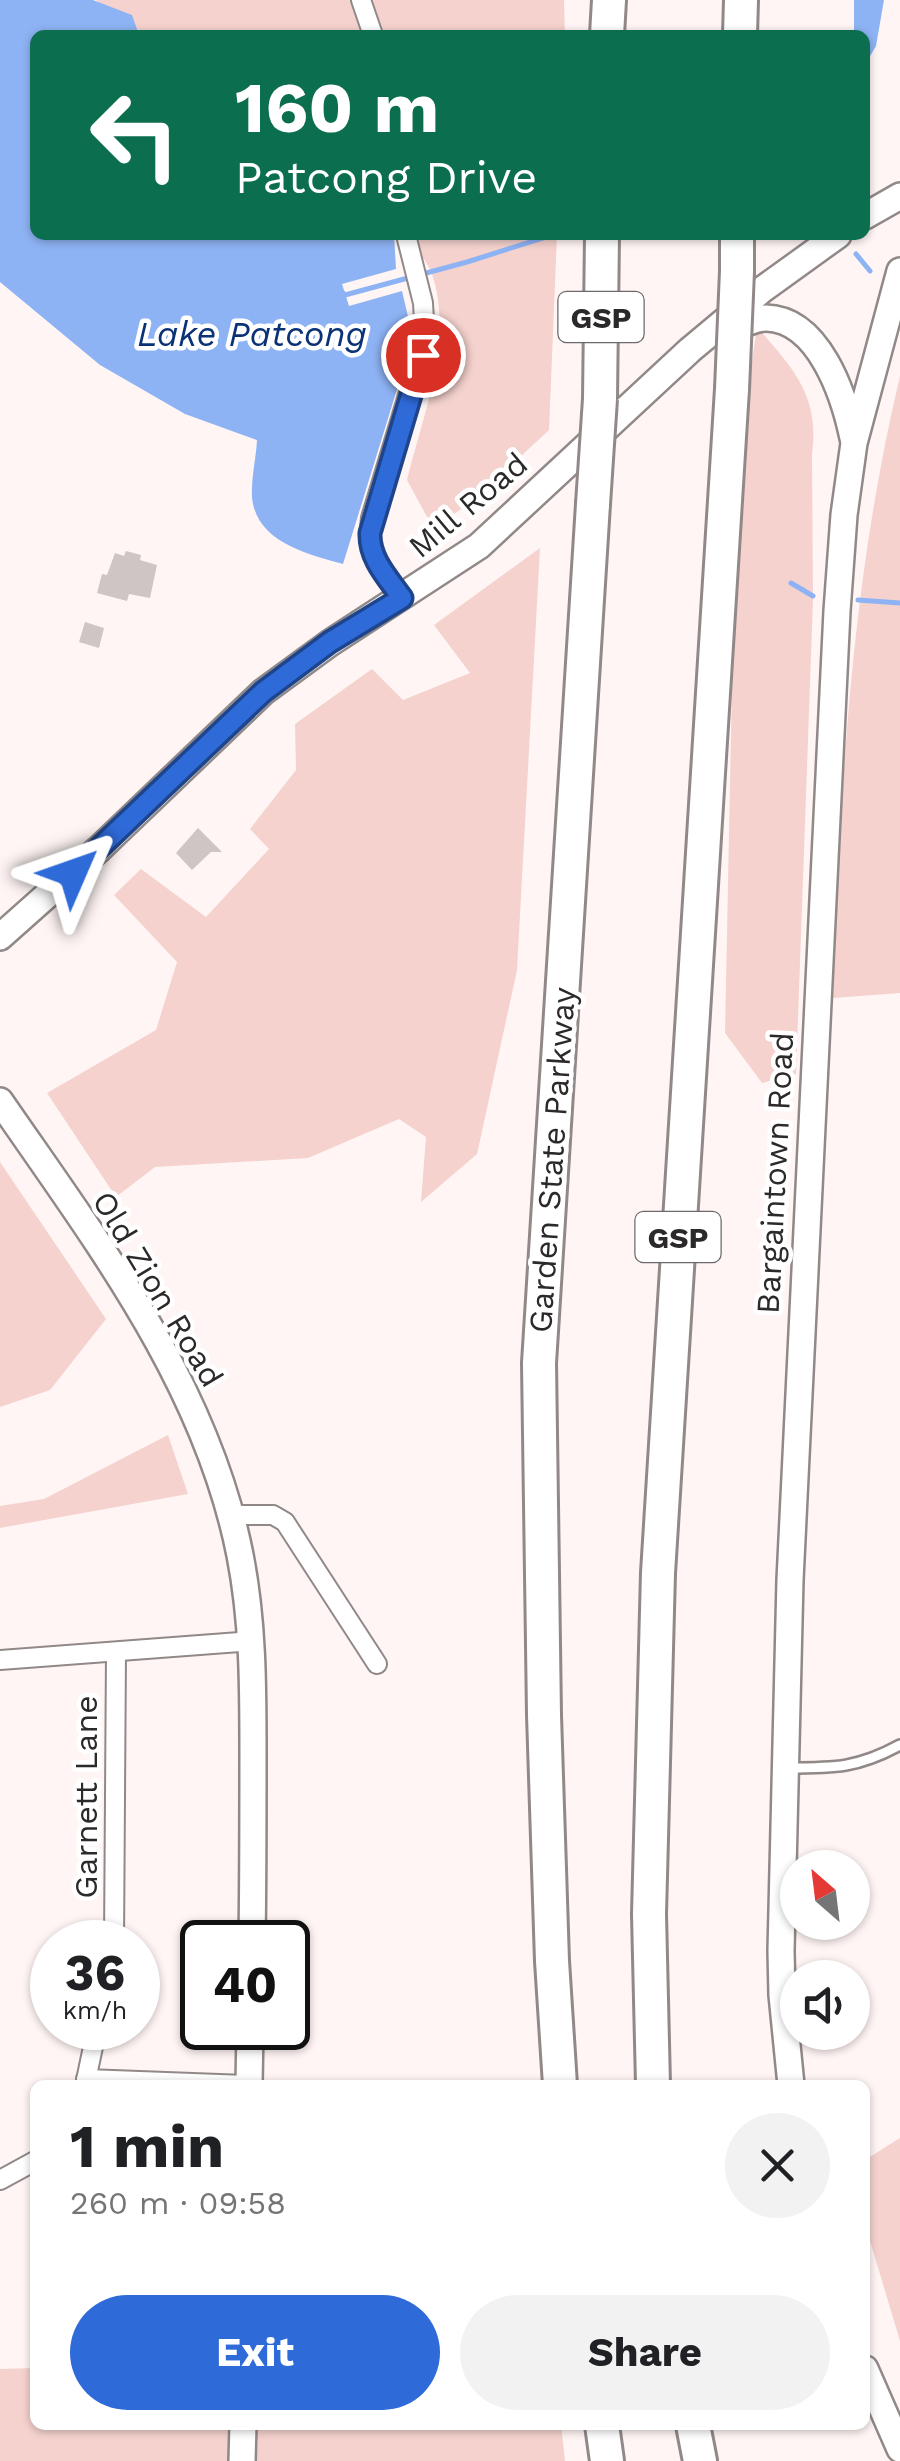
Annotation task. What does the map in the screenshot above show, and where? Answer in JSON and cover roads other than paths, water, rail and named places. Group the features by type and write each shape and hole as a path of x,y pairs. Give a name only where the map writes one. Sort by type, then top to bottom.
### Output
{"highway":[{"path":"607,30 609,0"},
{"path":"740,30 741,0"},
{"name":"Garden State Parkway","path":"560,2080 544,1715 539,1363 600,399 602,240"},
{"name":"GSP","path":"653,2080 648,1914 658,1573 732,389 738,240"},
{"path":"603,2430 608,2461"},
{"path":"694,2430 700,2461"}],"main road":[{"path":"870,213 900,196"},
{"name":"Mill Road","path":"0,937 99,849 263,692 479,546 690,350 763,289 831,240"},
{"name":"Bargaintown Road","path":"790,2080 782,1995 790,1580 839,574 854,443 900,271"},
{"path":"690,350 760,319 789,325 824,360 844,406 854,443"},
{"name":"Old Zion Road","path":"0,1101 117,1273 168,1358 202,1432 230,1515 253,1641 252,1920"},
{"path":"248,2080 249,2050"},
{"path":"870,2378 894,2422 900,2449"},
{"path":"242,2461 243,2430"}],"street":[{"path":"361,0 371,30"},
{"path":"402,598 377,562 369,537 371,518 423,355 425,315 407,240"},
{"path":"230,1515 273,1515 286,1522 376,1664"},
{"path":"0,1660 253,1641"},
{"name":"Garnett Lane","path":"114,1920 116,1652"},
{"path":"85,2080 92,2050"},
{"path":"0,2180 30,2164"}],"lane":[{"path":"785,1768 832,1768 871,1760 900,1744"}],"water":[{"name":"Lake Patcong","path":"0,0 93,0 132,15 137,30 30,30 30,240 394,240 396,269 342,284 349,306 402,291 410,325 403,370 343,564 286,544 263,525 252,497 257,440 185,414 100,365 0,282"},
{"path":"854,0 884,0 876,46 870,56 870,30 854,30"}],"waterway":[{"path":"342,292 345,295 536,240"},
{"path":"856,254 870,271"},
{"path":"791,583 813,596"},
{"path":"858,600 900,603"}]}
